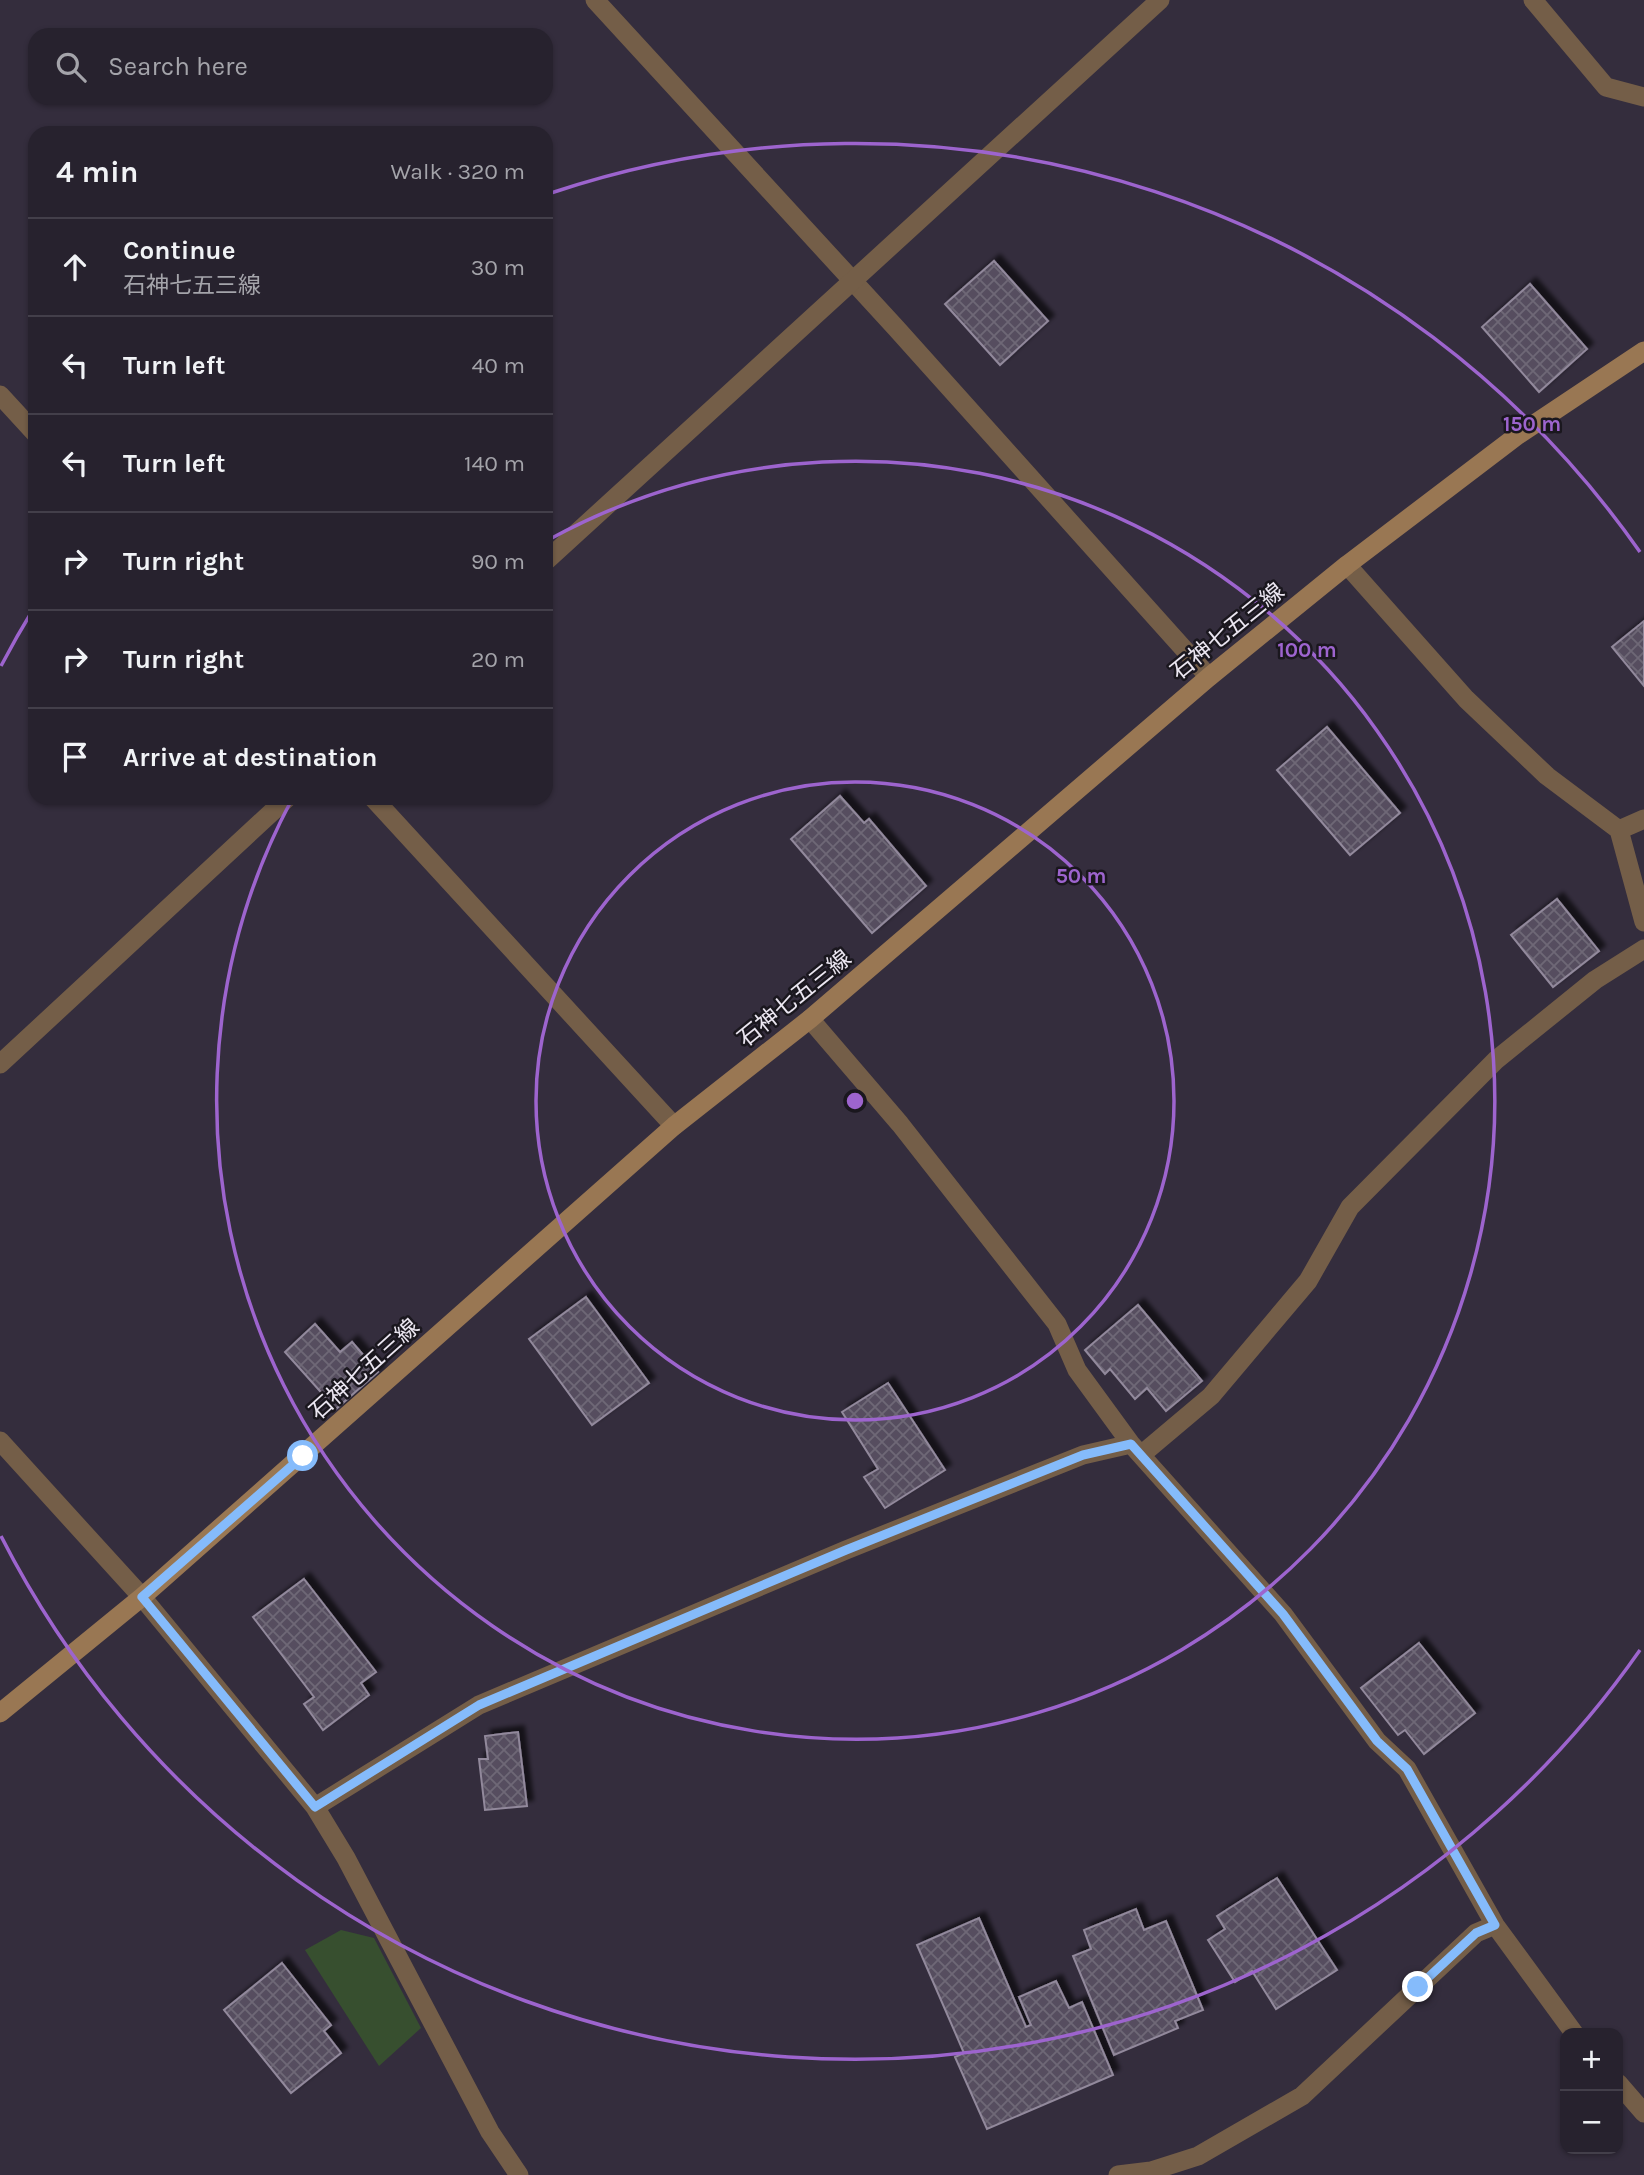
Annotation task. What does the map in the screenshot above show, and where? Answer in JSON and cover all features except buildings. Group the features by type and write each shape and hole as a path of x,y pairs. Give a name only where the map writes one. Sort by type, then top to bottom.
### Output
{"main road":[{"name":"石神七五三線","path":"0,1713 142,1597 674,1126 810,1019 1209,677 1347,565 1518,435 1644,351"}],"street":[{"path":"594,0 1209,677"},
{"path":"553,555 1160,0"},
{"path":"1533,0 1606,88 1644,97"},
{"path":"0,395 28,425"},
{"path":"1347,565 1466,699 1547,776 1619,830 1644,922"},
{"path":"0,1064 279,805"},
{"path":"379,805 674,1126"},
{"path":"1619,830 1644,819"},
{"path":"315,1807 479,1705 846,1550 1083,1455 1136,1450 1220,1386 1308,1281 1350,1207 1496,1060 1595,980 1644,949"},
{"path":"810,1019 900,1124 1057,1324 1077,1370 1136,1450 1283,1614 1377,1741 1407,1769 1495,1925 1570,2028"},
{"path":"0,1441 142,1597 315,1807 346,1858 490,2132 519,2175"},
{"path":"1118,2175 1151,2171 1198,2156 1302,2096 1476,1933 1495,1925"},
{"path":"1623,2089 1644,2113"}],"green space":[{"path":"341,1930 374,1938 421,2028 379,2066 305,1950"}],"route":[{"path":"303,1456 142,1597 315,1807 479,1705 846,1550 880,1539 1083,1455 1131,1444 1283,1614 1377,1741 1407,1769 1495,1925 1476,1933 1418,1987"}]}
